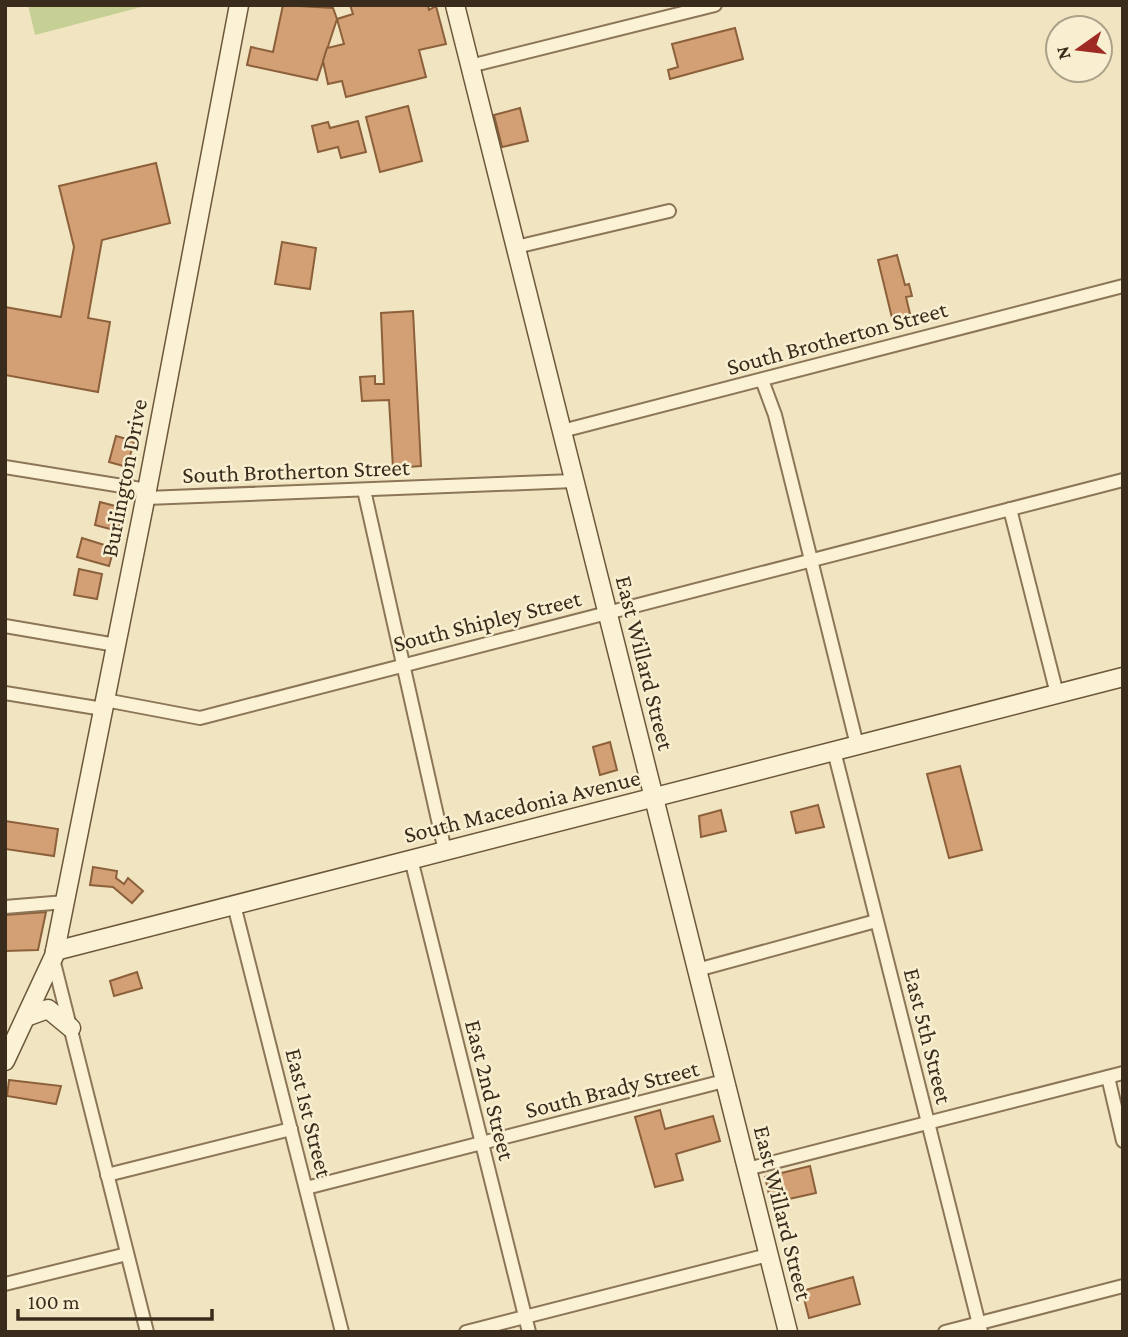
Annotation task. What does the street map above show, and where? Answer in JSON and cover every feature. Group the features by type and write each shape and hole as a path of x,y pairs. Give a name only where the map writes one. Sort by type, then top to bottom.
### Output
{"street":[{"name":"Burlington Drive","path":"5,1061 54,955 146,494 239,5"},
{"name":"East Willard Street","path":"455,5 788,1332"},
{"path":"470,66 715,5"},
{"path":"516,247 669,211"},
{"name":"South Brotherton Street","path":"562,431 1123,286"},
{"path":"762,380 775,415 857,746"},
{"name":"South Brotherton Street","path":"5,467 146,494 364,490 574,481"},
{"name":"South Shipley Street","path":"5,693 200,718 1123,480"},
{"path":"364,490 401,665 445,851"},
{"path":"1010,509 1057,694"},
{"path":"5,626 116,645"},
{"name":"South Macedonia Avenue","path":"54,955 234,905 1123,677"},
{"name":"East 5th Street","path":"834,751 980,1327"},
{"name":"East 2nd Street","path":"411,859 529,1332"},
{"path":"5,907 65,902"},
{"name":"East 1st Street","path":"234,905 342,1332"},
{"path":"697,970 876,921"},
{"path":"54,955 147,1332"},
{"path":"26,1017 48,1009 71,1028"},
{"path":"747,1169 1123,1073"},
{"path":"1108,1077 1123,1140"},
{"name":"South Brady Street","path":"306,1188 724,1081"},
{"path":"107,1175 291,1129"},
{"path":"5,1284 127,1254"},
{"path":"466,1332 768,1255"},
{"path":"945,1332 980,1327 1123,1286"}],"green space":[{"path":"28,5 149,5 35,35"}],"building":[{"path":"283,5 333,8 337,19 317,80 247,65 251,47 273,52"},
{"path":"350,5 428,5 429,10 436,6 446,44 419,50 426,77 346,97 342,81 328,84 323,61 327,48 344,44 337,19 353,14"},
{"path":"735,28 743,59 670,79 668,70 678,67 672,44"},
{"path":"408,106 422,161 380,172 366,117"},
{"path":"520,108 528,141 502,147 494,115"},
{"path":"358,121 366,152 341,158 338,147 318,152 312,126 328,122 330,128"},
{"path":"156,163 170,223 102,240 88,318 110,322 98,392 5,375 5,307 61,317 74,247 59,186"},
{"path":"282,242 316,248 310,289 275,284"},
{"path":"897,255 905,285 909,284 912,296 906,297 911,318 893,322 878,260"},
{"path":"413,311 421,466 393,468 389,400 362,401 360,377 375,376 375,384 384,384 381,313"},
{"path":"116,436 134,441 127,467 109,462"},
{"path":"100,502 123,508 118,531 95,525"},
{"path":"82,538 114,548 109,566 77,557"},
{"path":"79,569 102,574 97,599 74,595"},
{"path":"610,742 617,770 600,775 593,747"},
{"path":"960,766 982,850 949,858 927,774"},
{"path":"818,805 824,827 796,833 791,812"},
{"path":"721,810 726,831 701,837 699,816"},
{"path":"5,821 58,829 54,856 5,849"},
{"path":"93,867 117,871 116,878 124,884 128,878 143,891 132,903 113,887 90,885"},
{"path":"46,912 38,950 5,951 5,915"},
{"path":"137,972 142,988 114,996 110,981"},
{"path":"9,1080 61,1086 56,1104 7,1096"},
{"path":"660,1110 665,1129 713,1116 720,1141 676,1154 683,1180 655,1187 635,1117"},
{"path":"810,1166 816,1193 771,1203 765,1177"},
{"path":"853,1277 860,1304 809,1318 802,1291"}]}
